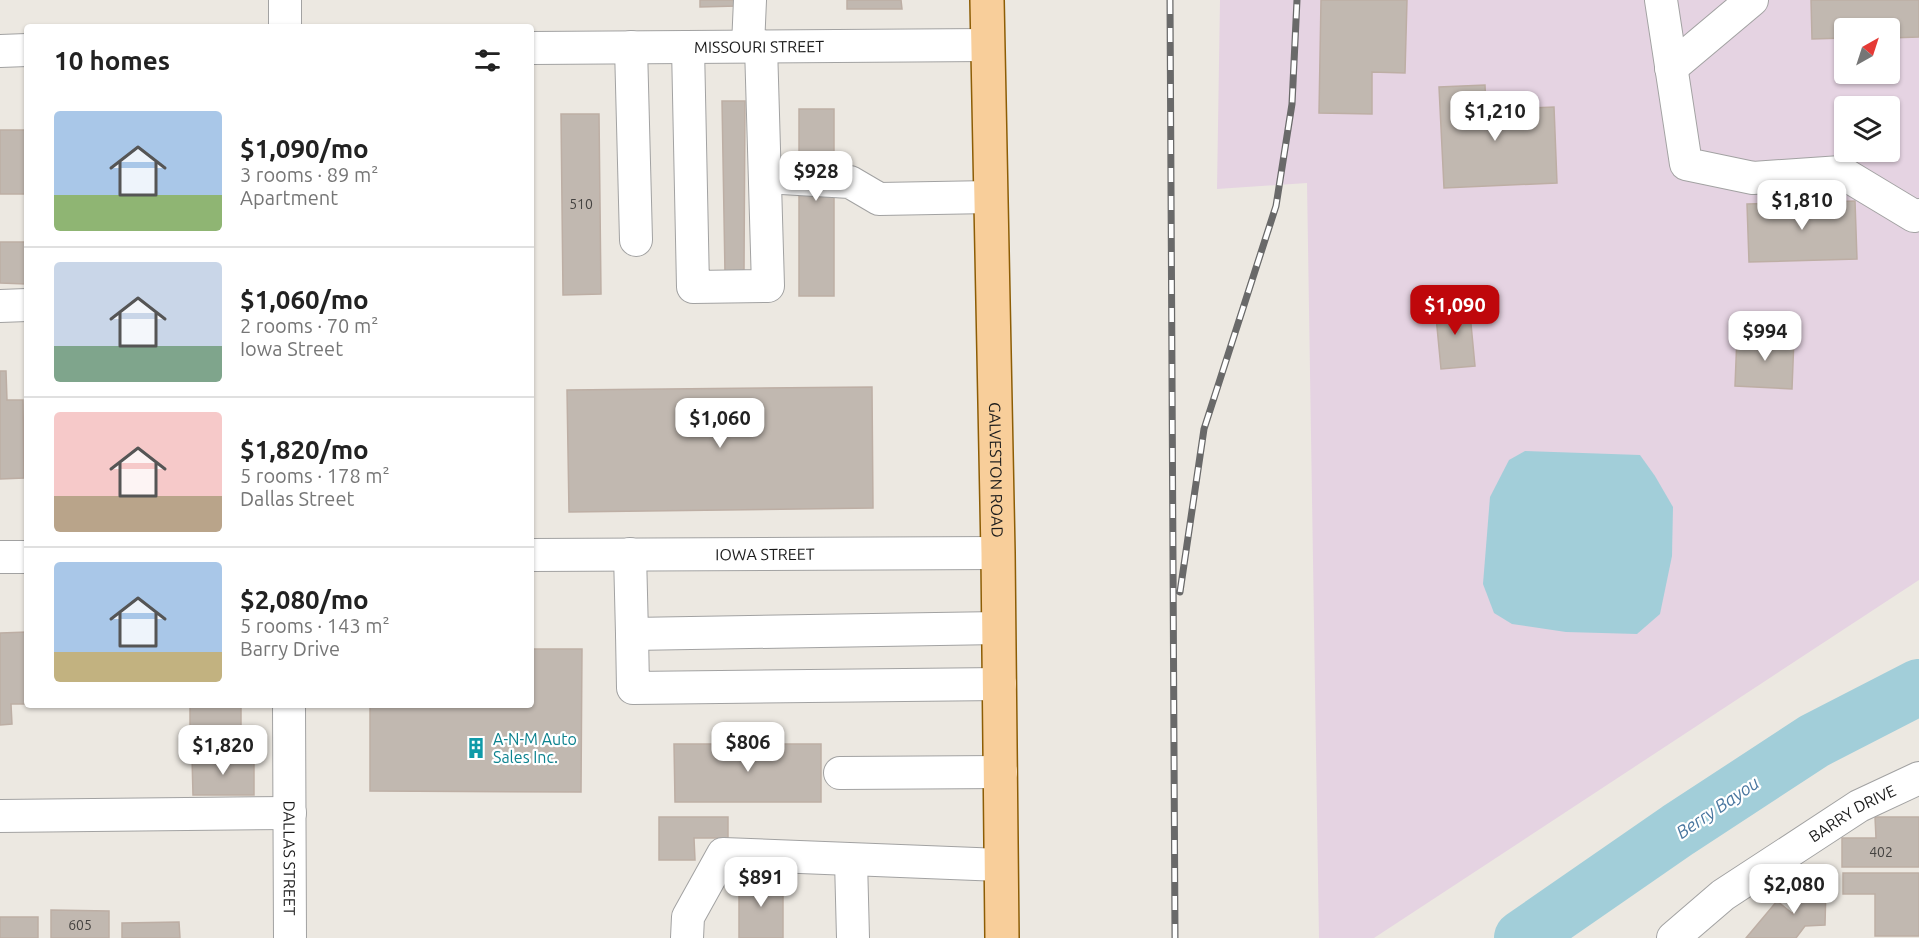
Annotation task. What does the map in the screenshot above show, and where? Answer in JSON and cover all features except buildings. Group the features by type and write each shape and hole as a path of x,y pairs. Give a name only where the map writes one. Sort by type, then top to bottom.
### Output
{"main road":[{"name":"GALVESTON ROAD","path":"987,0 998,553 1002,938"}],"street":[{"path":"285,0 285,24"},
{"path":"688,47 693,287 768,286 765,177 750,0"},
{"path":"1661,0 1686,164 1753,178 1840,172 1914,216 1919,215"},
{"path":"1671,68 1752,0"},
{"name":"MISSOURI STREET","path":"534,48 987,45"},
{"path":"631,47 636,240"},
{"path":"0,51 24,51"},
{"path":"765,177 850,182 879,199 991,197"},
{"path":"0,306 24,305"},
{"name":"IOWA STREET","path":"534,555 998,553"},
{"path":"630,554 633,688 1000,684"},
{"path":"0,557 24,557"},
{"path":"632,634 999,628"},
{"name":"DALLAS STREET","path":"289,708 290,938"},
{"path":"840,773 1001,772"},
{"name":"BARRY DRIVE","path":"1673,938 1723,895 1762,869 1859,806 1919,778"},
{"path":"0,816 290,813"},
{"path":"687,938 688,917 723,854 1001,865"},
{"path":"850,860 854,938"}],"shaded area":[{"path":"1220,0 1919,0 1919,580 1374,938 1319,938 1307,183 1217,189"}],"water":[{"path":"1525,451 1640,455 1655,476 1673,507 1672,556 1660,614 1637,634 1566,632 1512,624 1494,613 1483,584 1490,497 1509,460"}],"waterway":[{"name":"Berry Bayou","path":"1522,938 1678,830 1814,741 1919,687"}],"railway":[{"path":"1170,0 1175,938"},
{"path":"1180,592 1204,429 1276,206 1292,104 1297,0"}],"place":[{"name":"A-N-M Auto Sales Inc.","path":"476,748"}]}
